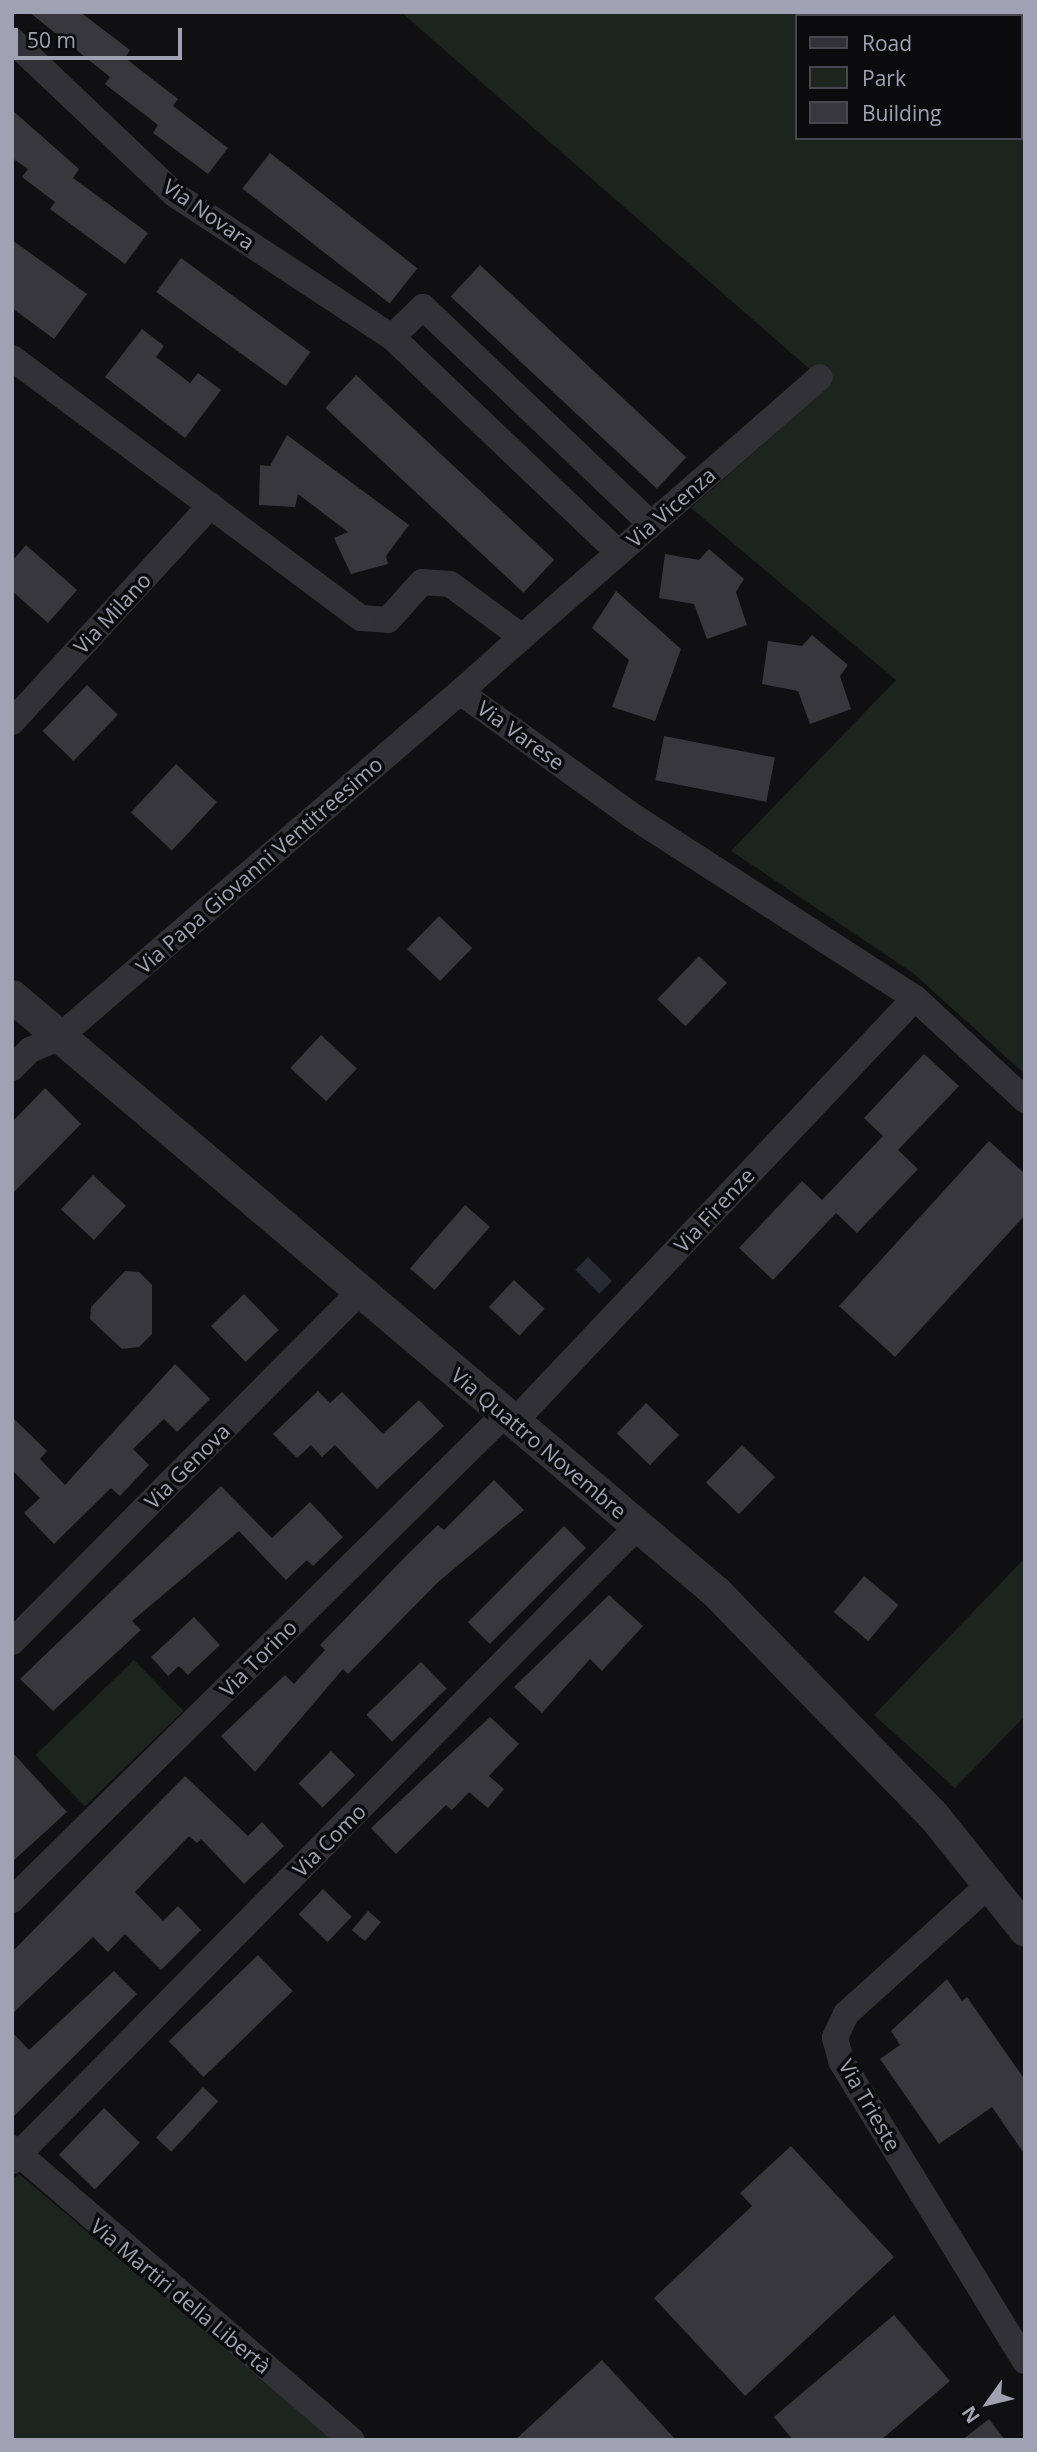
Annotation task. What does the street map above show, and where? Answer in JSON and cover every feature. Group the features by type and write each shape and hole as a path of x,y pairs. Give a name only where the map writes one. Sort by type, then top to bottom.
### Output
{"street":[{"name":"Via Novara","path":"12,40 174,194 392,337 618,552"},
{"path":"392,337 423,307 651,524"},
{"path":"12,358 369,622 388,620 422,582 441,579 522,637"},
{"name":"Via Vicenza","path":"522,637 820,377"},
{"name":"Via Milano","path":"12,722 211,505"},
{"name":"Via Varese","path":"522,637 460,692 631,815 915,998 1025,1100"},
{"name":"Via Papa Giovanni Ventitreesimo","path":"12,1068 30,1050 58,1038 460,692"},
{"name":"Via Quattro Novembre","path":"12,996 58,1038 361,1291 508,1420 639,1525 777,1653 992,1882 1025,1930"},
{"name":"Via Firenze","path":"508,1420 915,998"},
{"name":"Via Genova","path":"12,1642 361,1291"},
{"name":"Via Torino","path":"12,1900 508,1420"},
{"name":"Via Como","path":"14,2155 639,1525"},
{"name":"Via Trieste","path":"992,1882 846,2014 835,2038 841,2061 1025,2361"},
{"name":"Via Martiri della Libertà","path":"14,2155 352,2440"}],"green space":[{"path":"401,12 1025,12 1025,1074 913,973 731,851 896,680 691,508 829,386"},
{"path":"1025,1558 1025,1716 955,1788 874,1715"},
{"path":"134,1660 183,1711 85,1806 35,1755"},
{"path":"19,2174 334,2440 12,2440 12,2180"}],"shaded area":[{"path":"588,1257 612,1281 599,1294 575,1270"}],"building":[{"path":"29,12 80,12 130,50 125,58 178,99 173,106 228,148 208,174 153,133 158,125 105,84 110,77"},
{"path":"12,110 79,169 73,178 148,233 125,264 50,209 55,202 22,177 28,169 12,158"},
{"path":"270,153 417,268 390,304 242,188"},
{"path":"12,240 87,294 54,339 12,308"},
{"path":"181,258 310,352 286,386 156,292"},
{"path":"480,265 686,457 657,489 451,296"},
{"path":"142,329 164,346 156,357 190,383 198,373 221,390 185,438 105,377"},
{"path":"356,375 554,560 524,593 325,408"},
{"path":"287,435 409,525 386,556 388,564 351,574 334,538 348,532 298,494 295,507 259,505 260,465 270,466"},
{"path":"26,545 77,590 48,623 12,591 12,561"},
{"path":"709,549 744,579 736,592 747,625 707,639 694,604 659,598 665,554 699,560"},
{"path":"616,591 681,649 655,721 612,707 629,660 592,628"},
{"path":"812,635 848,665 840,676 851,709 810,724 798,691 762,684 768,641 802,646"},
{"path":"87,685 118,715 73,761 43,731"},
{"path":"664,736 775,758 766,802 655,780"},
{"path":"176,764 217,802 172,850 131,812"},
{"path":"439,916 472,948 440,981 407,949"},
{"path":"699,956 727,983 685,1026 657,999"},
{"path":"321,1035 357,1068 326,1101 290,1068"},
{"path":"924,1054 959,1086 898,1150 918,1169 857,1233 836,1213 773,1280 739,1248 802,1181 822,1200 883,1136 864,1118"},
{"path":"45,1088 81,1124 12,1194 12,1122"},
{"path":"989,1141 1025,1174 1025,1215 895,1357 839,1306"},
{"path":"93,1175 126,1206 94,1240 61,1209"},
{"path":"465,1205 490,1227 435,1290 410,1268"},
{"path":"125,1271 139,1272 152,1285 152,1334 139,1347 122,1349 90,1319 91,1307"},
{"path":"514,1280 545,1309 519,1336 489,1307"},
{"path":"244,1294 279,1330 246,1362 211,1326"},
{"path":"175,1364 210,1399 177,1432 164,1419 133,1449 149,1465 120,1496 111,1488 54,1544 24,1513 40,1498 12,1470 12,1417 47,1451 40,1459 65,1485"},
{"path":"318,1391 330,1403 342,1392 383,1434 419,1400 444,1426 377,1489 335,1445 322,1457 311,1445 297,1458 273,1434"},
{"path":"646,1403 679,1435 650,1465 617,1433"},
{"path":"742,1445 775,1477 739,1514 706,1482"},
{"path":"494,1480 524,1510 437,1583 348,1674 343,1669 255,1772 221,1736 285,1675 294,1684 325,1650 320,1645 409,1553 438,1525 444,1530"},
{"path":"221,1486 272,1538 310,1502 343,1537 313,1566 307,1560 286,1580 239,1531 132,1621 141,1630 53,1711 20,1679"},
{"path":"564,1526 586,1548 490,1644 468,1622"},
{"path":"864,1576 898,1605 868,1641 834,1612"},
{"path":"609,1595 643,1626 602,1671 590,1659 542,1713 514,1687"},
{"path":"194,1617 220,1645 188,1675 179,1666 168,1676 151,1657"},
{"path":"421,1662 447,1689 392,1741 366,1715"},
{"path":"490,1717 519,1744 489,1776 504,1789 488,1808 469,1792 452,1810 446,1805 396,1854 371,1828"},
{"path":"331,1751 355,1775 323,1808 298,1784"},
{"path":"12,1752 67,1812 12,1862"},
{"path":"185,1776 248,1836 262,1822 284,1846 244,1884 201,1839 197,1843 189,1836 135,1892 163,1921 178,1906 201,1930 161,1970 125,1934 108,1952 93,1937 12,2014 12,1952"},
{"path":"323,1889 352,1917 327,1942 299,1914"},
{"path":"368,1911 381,1922 365,1941 352,1930"},
{"path":"258,1955 293,1991 204,2077 169,2041"},
{"path":"114,1971 137,1994 12,2118 12,2032 29,2050"},
{"path":"947,1979 962,2001 967,1997 1025,2080 1025,2155 992,2107 939,2144 880,2059 900,2045 891,2031"},
{"path":"203,2087 218,2101 171,2152 156,2137"},
{"path":"104,2108 140,2143 95,2189 59,2155"},
{"path":"791,2146 894,2257 745,2396 654,2298 752,2206 740,2193"},
{"path":"894,2315 950,2381 881,2440 793,2440 774,2417"},
{"path":"602,2360 676,2440 515,2440"},
{"path":"989,2419 1005,2440 962,2440"}]}
